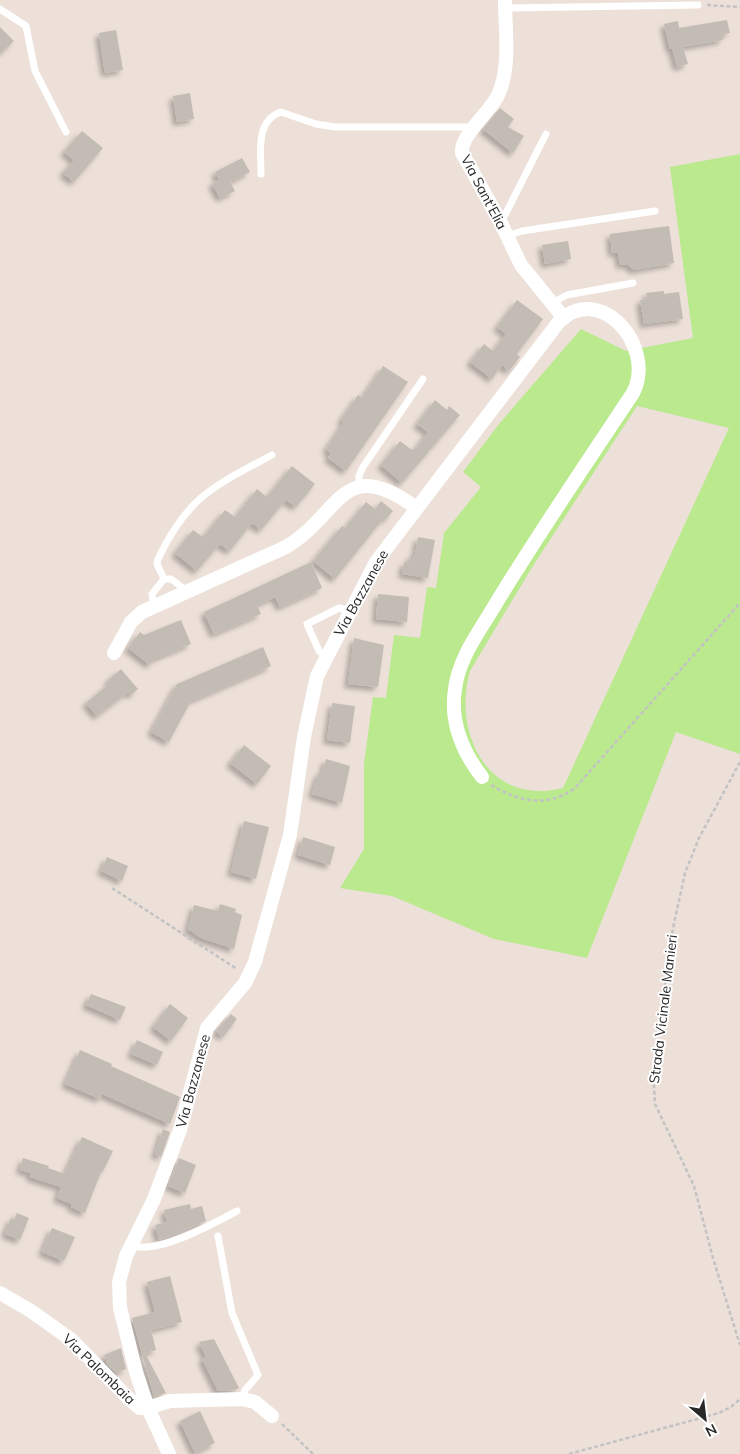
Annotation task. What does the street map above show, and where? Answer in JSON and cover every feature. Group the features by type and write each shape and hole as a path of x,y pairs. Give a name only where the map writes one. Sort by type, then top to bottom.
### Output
{"street":[{"name":"Via Sant'Elia","path":"505,4 504,63 500,92 463,144 462,153 499,219 523,269 564,318"},
{"path":"482,776 467,754 456,726 455,689 461,666 523,560 633,393 639,376 637,350 628,332 618,322 605,314 591,310 579,311 564,318"},
{"name":"Via Bazzanese","path":"169,1454 148,1408 129,1348 118,1297 118,1285 123,1265 157,1192 180,1130 207,1028 249,976 290,835 309,711 316,681 326,657 376,562 564,318"},
{"path":"114,653 131,622 142,612 249,565 293,543 313,527 341,496 359,487 384,488 416,508"},
{"name":"Via Palombaia","path":"0,1293 73,1341 136,1406 143,1409 148,1408"},
{"path":"148,1408 170,1400 242,1399 255,1402 272,1416"}],"lane":[{"path":"505,4 698,5"},
{"path":"0,9 9,12 27,28 35,71 66,132"},
{"path":"261,174 262,129 269,119 281,112 328,126 467,127 472,130"},
{"path":"499,219 505,215 546,134"},
{"path":"507,236 522,231 655,211"},
{"path":"552,303 567,295 634,283"},
{"path":"359,487 359,476 362,467 423,379"},
{"path":"164,579 158,568 158,559 187,510 211,488 272,454"},
{"path":"158,605 153,601 152,594 164,579 171,578 188,592"},
{"path":"326,657 318,650 307,624 340,608 350,611"},
{"path":"132,1245 148,1247 195,1233 237,1211"},
{"path":"218,1236 232,1313 258,1375 245,1390 242,1399"}],"path":[{"path":"698,5 740,7"},
{"path":"482,776 499,789 526,801 545,801 570,792 586,778 740,603"},
{"name":"Strada Vicinale Manieri","path":"740,762 699,838 685,873 673,928 653,1085 655,1104 694,1186 713,1258 740,1345"},
{"path":"112,888 249,976"},
{"path":"569,1454 718,1413 731,1407 740,1399"},
{"path":"272,1416 313,1454"}],"green space":[{"path":"740,154 740,754 676,732 587,958 494,939 392,896 340,888 364,849 364,764 373,697 386,698 394,635 420,638 427,587 436,588 444,533 481,487 463,472 499,424 581,329 626,351 693,338 670,167","holes":["637,406 729,428 563,788 537,791 515,787 496,776 482,760 472,741 467,719 466,695 470,671 531,569"]}],"building":[{"path":"727,20 730,33 722,34 723,40 683,47 688,64 677,67 664,24 678,21 679,28"},
{"path":"0,27 14,41 0,54"},
{"path":"116,30 123,70 105,73 99,33"},
{"path":"190,93 194,119 177,122 173,96"},
{"path":"500,108 514,119 508,127 524,136 513,153 483,129"},
{"path":"82,131 103,148 74,182 63,173 74,160 64,152"},
{"path":"242,158 250,172 230,182 235,191 220,198 212,183 219,180 215,172"},
{"path":"669,226 674,263 634,270 627,264 620,265 618,252 612,253 610,234"},
{"path":"568,241 571,259 545,264 542,245"},
{"path":"664,291 664,294 679,292 683,319 644,324 640,300 647,299 646,293"},
{"path":"517,300 543,319 517,354 520,357 509,371 502,365 492,379 470,362 484,344 493,351 506,334 497,327"},
{"path":"383,366 408,382 346,471 328,458 331,453 326,449 344,422 341,420 358,395 362,398"},
{"path":"435,400 447,410 449,406 460,415 402,483 381,465 400,441 412,450 416,448 428,432 417,424"},
{"path":"292,466 315,484 296,507 286,500 261,530 252,523 230,551 220,544 197,571 175,553 193,530 203,537 225,510 235,517 257,489 267,497"},
{"path":"381,501 393,511 385,520 383,519 335,579 313,561 342,526 345,528 366,502 375,509"},
{"path":"418,537 435,540 428,578 402,574 404,562 409,563 411,555 415,555"},
{"path":"311,562 322,588 280,607 275,597 257,605 261,614 214,634 204,612"},
{"path":"378,594 409,597 407,622 376,619"},
{"path":"181,620 191,644 154,659 150,665 128,648 140,632 144,635"},
{"path":"354,638 384,645 378,687 348,684"},
{"path":"263,647 271,666 191,701 169,742 151,732 177,684"},
{"path":"121,669 138,689 131,695 128,692 97,716 86,703 110,683 108,680"},
{"path":"332,703 355,706 350,743 327,740"},
{"path":"244,745 271,766 257,784 230,763"},
{"path":"326,759 350,766 342,803 312,794 319,772 322,773"},
{"path":"244,821 269,827 256,879 231,872"},
{"path":"303,837 335,847 330,865 298,855"},
{"path":"107,857 128,866 122,881 101,871"},
{"path":"220,904 236,909 235,912 242,915 234,949 201,938 188,929 194,905 218,911"},
{"path":"91,994 126,1007 120,1020 86,1005"},
{"path":"170,1004 188,1018 171,1041 153,1027"},
{"path":"231,1014 237,1019 223,1037 216,1031"},
{"path":"137,1040 163,1052 157,1065 131,1054"},
{"path":"80,1050 180,1097 170,1124 102,1094 100,1099 65,1084"},
{"path":"163,1129 170,1132 161,1157 155,1154"},
{"path":"82,1137 113,1151 101,1172 85,1213 71,1207 72,1204 57,1198 61,1187 30,1177 31,1173 20,1170 23,1158 49,1166 48,1168 65,1174"},
{"path":"179,1158 196,1165 185,1193 168,1186"},
{"path":"190,1204 191,1209 202,1206 206,1221 159,1240 155,1225 167,1222 164,1210"},
{"path":"17,1213 29,1218 20,1240 5,1234 11,1218 14,1220"},
{"path":"52,1228 75,1237 64,1261 42,1252"},
{"path":"170,1276 182,1322 151,1330 156,1350 145,1353 166,1393 154,1397 132,1318 155,1312 147,1282"},
{"path":"214,1339 239,1388 235,1390 218,1391 202,1359 206,1357 199,1342"},
{"path":"121,1348 126,1369 116,1373 108,1365 104,1355"},
{"path":"200,1411 215,1443 195,1453 180,1421"}]}
